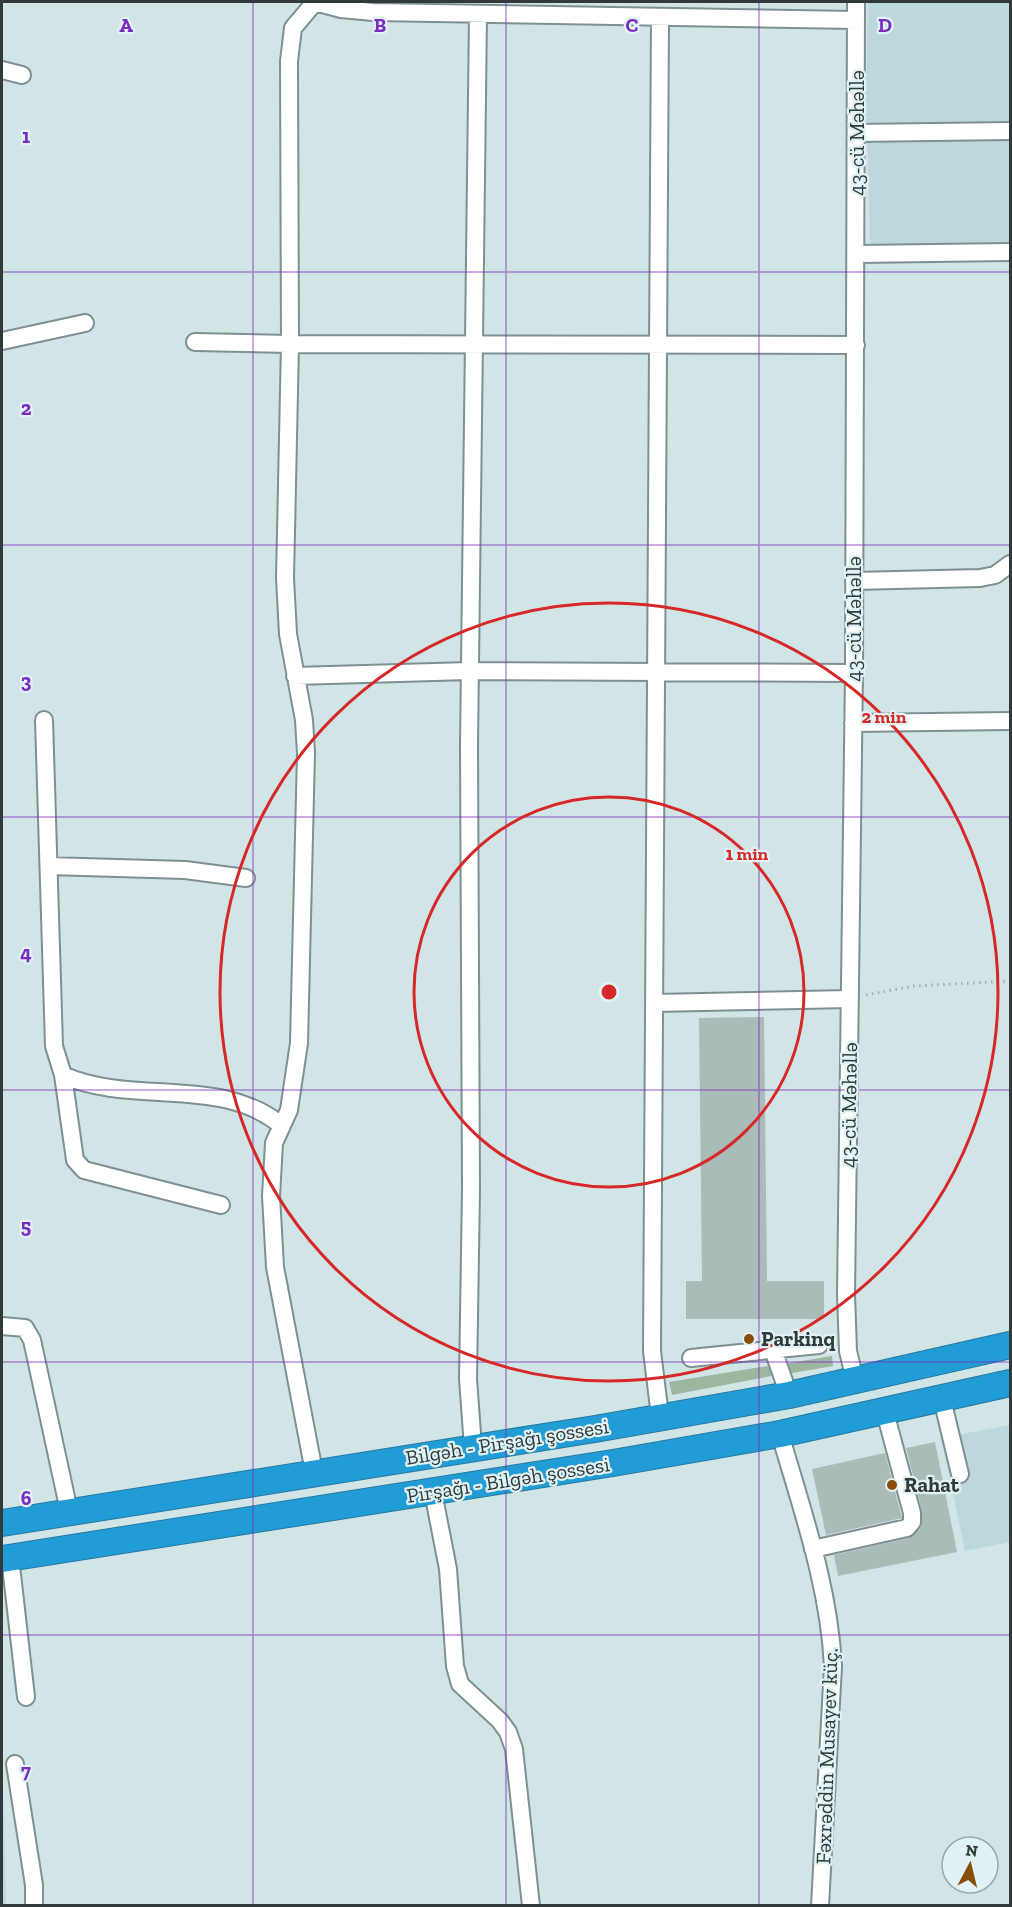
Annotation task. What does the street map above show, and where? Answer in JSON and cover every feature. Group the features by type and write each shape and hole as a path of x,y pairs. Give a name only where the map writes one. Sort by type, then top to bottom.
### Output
{"highway":[{"name":"Bilgəh - Pirşağı şossesi","path":"2,1523 789,1395 1011,1345"},
{"name":"Pirşağı - Bilgəh şossesi","path":"4,1559 433,1492 780,1434 1011,1383"},
{"path":"2,1518 38,1516"}],"street":[{"path":"314,1472 275,1267 271,1158 274,1143 289,1110 299,1043 306,753 304,720 295,676 285,578 290,344 289,61 293,28 315,2 341,9 373,12 856,20"},
{"name":"43-cü Məhəllə","path":"855,1380 846,1328 854,723 856,2"},
{"path":"473,1448 468,1379 471,1190 469,671 478,15"},
{"path":"660,17 660,346 652,1351 660,1416"},
{"path":"2,70 22,75"},
{"path":"856,133 1011,131"},
{"path":"857,254 1011,252"},
{"path":"2,341 85,323"},
{"path":"195,342 660,346 856,345"},
{"path":"854,581 980,578 995,575 1011,564"},
{"path":"295,676 469,671 854,673"},
{"path":"44,720 54,1046 63,1075 75,1160 84,1170 221,1205"},
{"path":"854,723 1011,721"},
{"path":"49,866 185,870 246,878"},
{"path":"654,1003 850,999"},
{"path":"63,1075 86,1084 230,1100 253,1106 282,1126"},
{"path":"2,1326 25,1328 32,1340 69,1511"},
{"path":"691,1358 819,1345"},
{"path":"773,1350 789,1395"},
{"path":"942,1399 960,1474"},
{"path":"813,1549 906,1528 912,1522 912,1513 885,1412"},
{"name":"Fəxrəddin Musayev küç.","path":"780,1434 824,1588 832,1631 833,1666 820,1905"},
{"path":"433,1492 448,1569 455,1666 460,1684 500,1721 508,1732 514,1749 531,1905"},
{"path":"4,1559 26,1697"},
{"path":"15,1764 34,1905"}],"path":[{"path":"850,999 914,986 1011,981"}],"shaded area":[{"path":"868,2 1010,2 1010,244 870,245 866,97"},
{"path":"1010,1425 1010,1542 965,1551 941,1438"},
{"path":"2,1751 6,1905 6,1906 2,1905"}],"green space":[{"path":"832,1356 833,1366 787,1374 784,1364"},
{"path":"774,1365 777,1375 672,1395 669,1382"}],"building":[{"path":"764,1017 767,1281 824,1281 824,1319 686,1319 686,1281 702,1281 699,1018"},
{"path":"935,1442 957,1552 838,1576 834,1555 909,1538 920,1529 922,1511 906,1448"},
{"path":"885,1453 902,1518 826,1535 812,1469"}],"place":[{"name":"Parkinq","path":"749,1339"},
{"name":"Rahat","path":"892,1485"}]}
